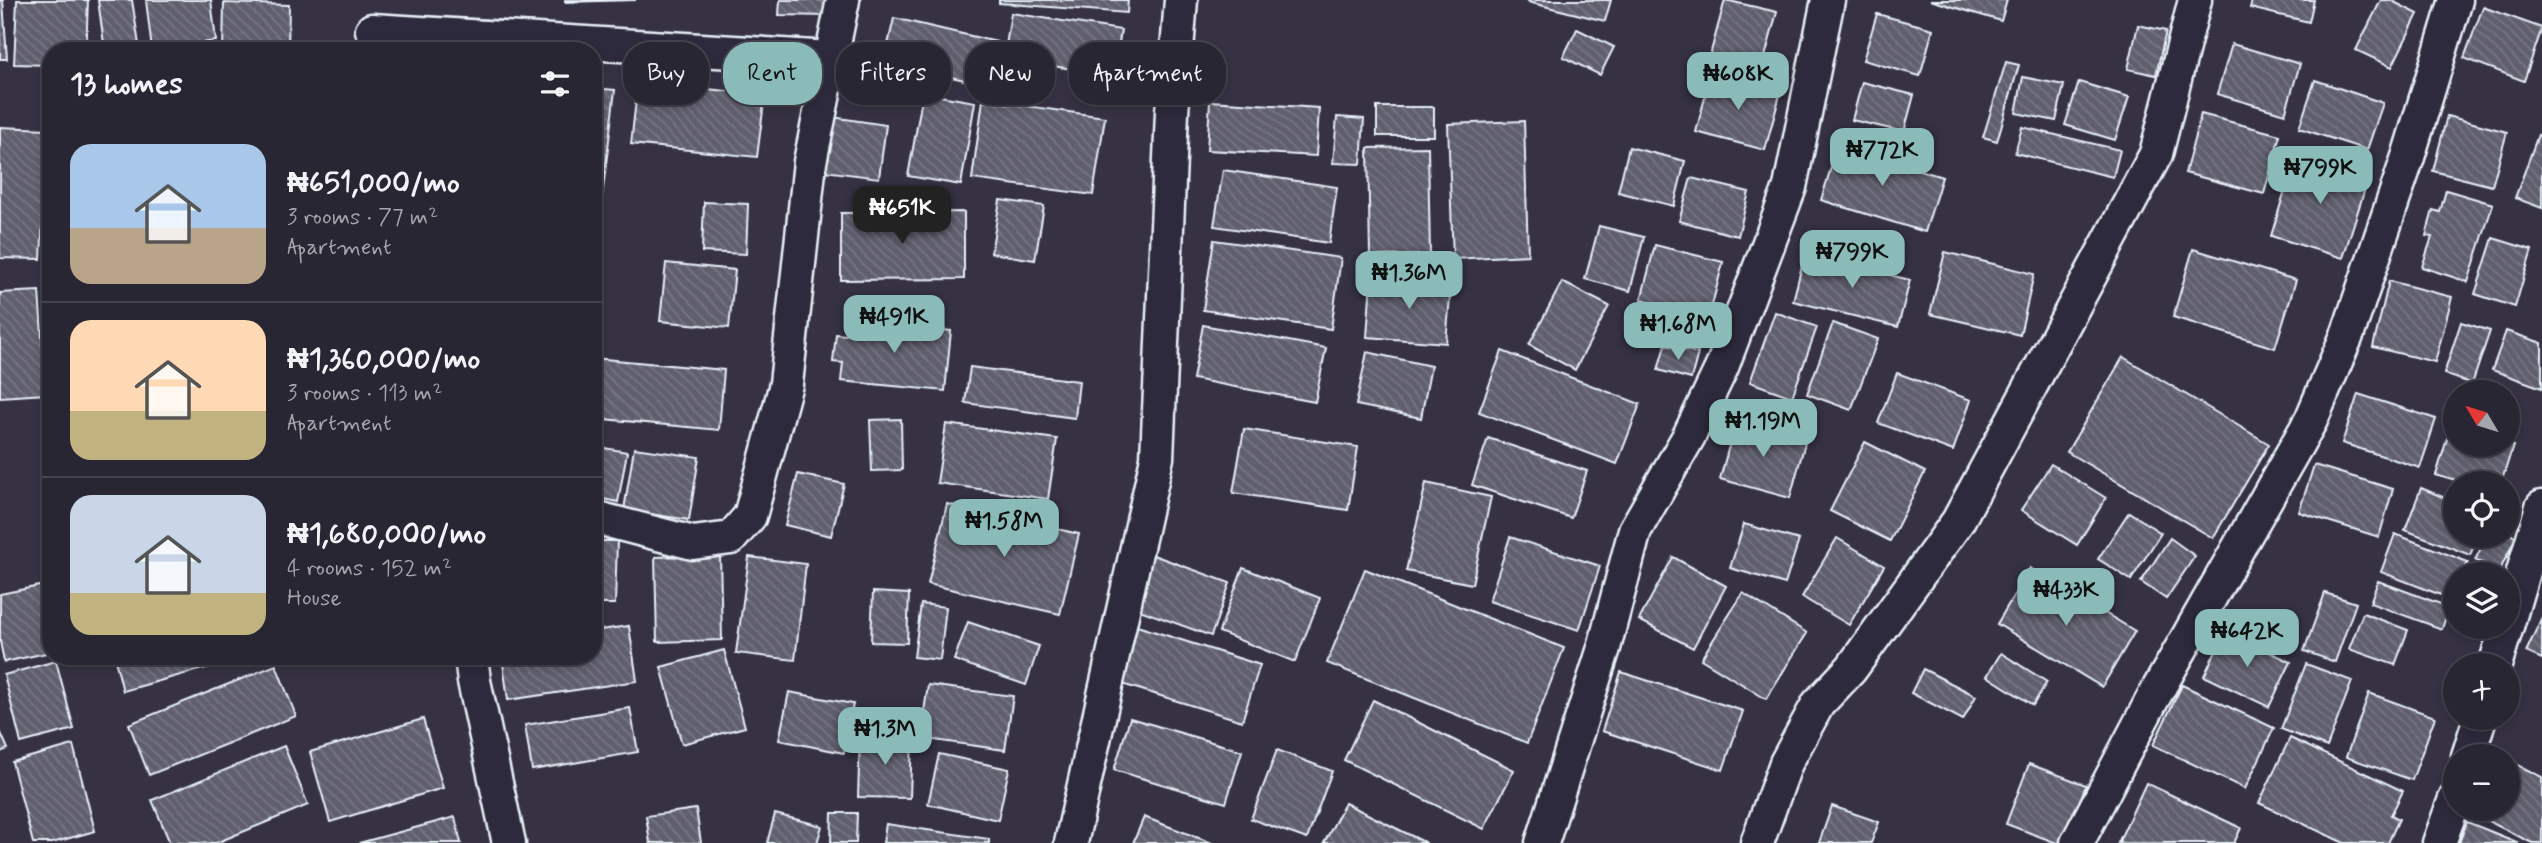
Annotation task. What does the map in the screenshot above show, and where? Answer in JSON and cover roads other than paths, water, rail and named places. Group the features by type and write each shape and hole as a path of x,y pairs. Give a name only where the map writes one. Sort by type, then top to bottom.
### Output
{"street":[{"path":"602,519 693,543 731,538 750,516 786,384 810,162 843,0"},
{"path":"1071,843 1157,458 1168,177 1181,0"},
{"path":"1542,843 1604,648 1634,530 1689,436 1722,367 1790,187 1828,0"},
{"path":"1757,843 1786,763 1818,704 1850,669 1958,521 2156,154 2195,0"},
{"path":"2077,843 2152,700 2311,420 2352,320 2456,0"},
{"path":"372,30 569,42"},
{"path":"602,44 831,58"},
{"path":"2520,602 2531,583 2542,508"},
{"path":"472,665 509,843"},
{"path":"2440,843 2448,821"}]}
